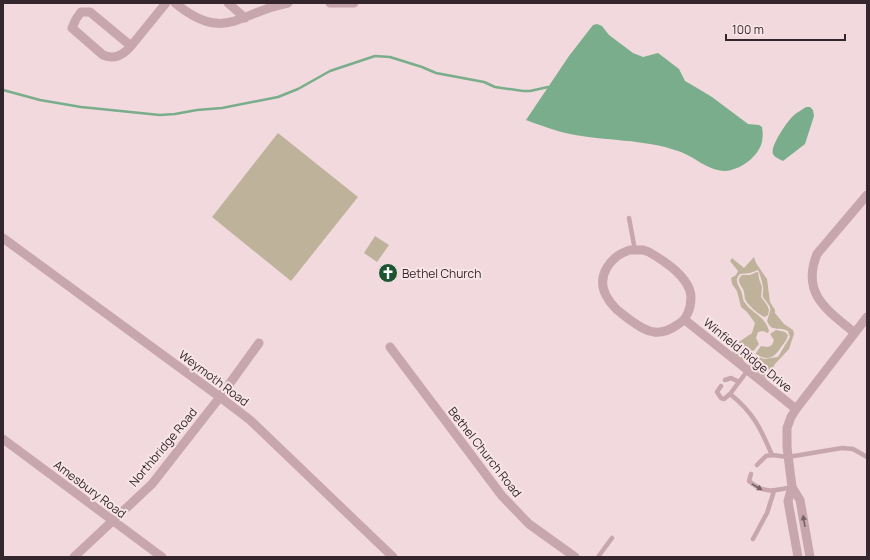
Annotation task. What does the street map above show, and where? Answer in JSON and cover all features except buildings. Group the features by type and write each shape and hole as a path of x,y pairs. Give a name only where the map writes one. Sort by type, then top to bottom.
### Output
{"street":[{"path":"130,46 90,12 81,12 72,28 103,55 108,57 120,56 130,46 166,3"},
{"path":"176,3 188,13 206,22 218,24 229,23 288,3"},
{"path":"228,3 245,18"},
{"path":"330,3 354,3"},
{"path":"855,333 825,309 819,300 812,282 812,272 813,262 817,254 867,195"},
{"name":"Weymoth Road","path":"3,238 220,396 250,420 393,557"},
{"name":"Winfield Ridge Drive","path":"635,250 649,252 683,278 690,289 691,297 689,311 684,320 668,330 661,332 650,332 644,329 618,310 605,294 603,283 605,270 609,263 623,252 635,250"},
{"path":"798,557 788,501 792,487 786,438 787,428 796,409 867,317"},
{"name":"Winfield Ridge Drive","path":"684,320 796,409"},
{"name":"Northbridge Road","path":"74,557 152,484 259,343"},
{"name":"Bethel Church Road","path":"390,347 502,496 529,524 575,557"},
{"name":"Amesbury Road","path":"3,439 162,557"},
{"path":"792,487 800,500 810,557"}],"lane":[{"path":"629,218 635,250"},
{"path":"721,386 717,392 721,398 724,399 730,394 748,370"},
{"path":"725,380 730,378 739,382"},
{"path":"730,394 746,409 756,422 772,455"},
{"path":"757,465 766,456 772,455 788,457 842,448 853,449 867,457"},
{"path":"751,474 749,480 751,483 761,489 774,491 792,487"},
{"path":"753,539 764,521 774,491"},
{"path":"598,557 612,538"}],"shaded area":[{"path":"597,24 602,26 609,35 633,53 643,57 658,53 679,69 685,81 712,97 748,124 759,125 762,127 763,136 759,150 742,166 725,171 713,169 684,153 665,147 638,142 570,134 553,130 526,120 569,56 593,25"},
{"path":"806,107 810,107 813,110 814,116 805,144 783,161 773,154 774,146 790,119"},
{"path":"278,133 358,197 291,281 212,217"},
{"path":"375,236 389,245 377,262 364,253"},
{"path":"754,257 756,263 767,279 770,302 775,310 775,313 784,324 793,330 794,334 789,349 775,364 766,379 749,365 749,362 754,355 764,359 778,357 790,337 788,331 773,328 767,321 770,306 763,297 763,285 758,270 740,274 737,278 737,282 742,292 743,300 748,307 762,318 769,331 768,333 763,331 758,332 756,338 759,344 746,360 743,361 732,352 739,342 752,333 755,323 747,312 741,307 737,291 732,284 731,278 736,275 738,271 730,261 732,258 744,268"},
{"path":"757,272 762,287 761,297 769,310 768,315 765,317 757,313 745,300 744,291 739,282 742,275 750,275"},
{"path":"776,330 785,332 788,335 774,356 764,358 756,354 761,346 768,347 772,345 774,340 770,334"}],"waterway":[{"path":"3,90 40,100 81,107 160,115 175,114 222,108 278,97 298,89 330,71 375,56 390,57 436,73 484,82 495,87 523,91 548,87 550,88"}],"place":[{"name":"Bethel Church","path":"388,273"}]}
